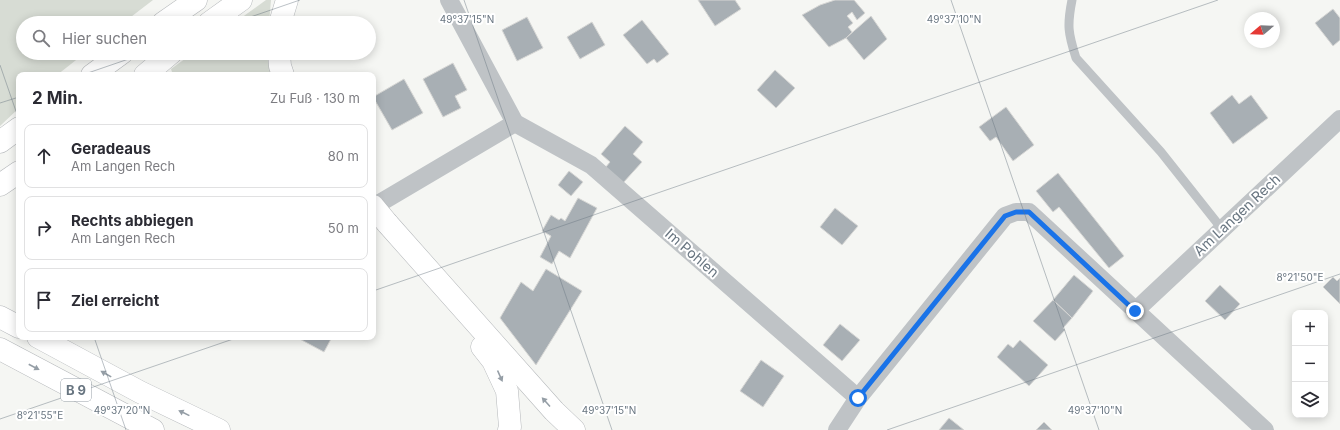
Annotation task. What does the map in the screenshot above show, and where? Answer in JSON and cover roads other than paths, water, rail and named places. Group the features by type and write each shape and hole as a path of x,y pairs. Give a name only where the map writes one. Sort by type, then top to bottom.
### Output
{"highway":[{"path":"170,16 182,0"},
{"path":"173,16 196,0"},
{"path":"219,16 241,0"},
{"path":"282,16 287,0"},
{"path":"96,72 112,60"},
{"path":"149,72 163,60"},
{"path":"280,60 282,72"},
{"path":"0,142 16,130"},
{"path":"0,186 16,174"},
{"path":"377,217 493,361 507,391 509,430"},
{"path":"377,217 554,411 574,430"},
{"path":"0,317 16,325"},
{"path":"44,340 140,392 219,430"},
{"name":"B 9","path":"0,349 153,430"}],"street":[{"path":"377,217 515,123 449,0"},
{"name":"Am Langen Rech","path":"1135,311 1340,119"},
{"name":"Im Pohlen","path":"515,123 591,164 858,398"},
{"path":"837,430 858,398 1005,216 1016,212 1029,212 1264,430"}],"lane":[{"path":"1072,0 1068,20 1069,38 1076,58 1161,152 1222,229"}]}
